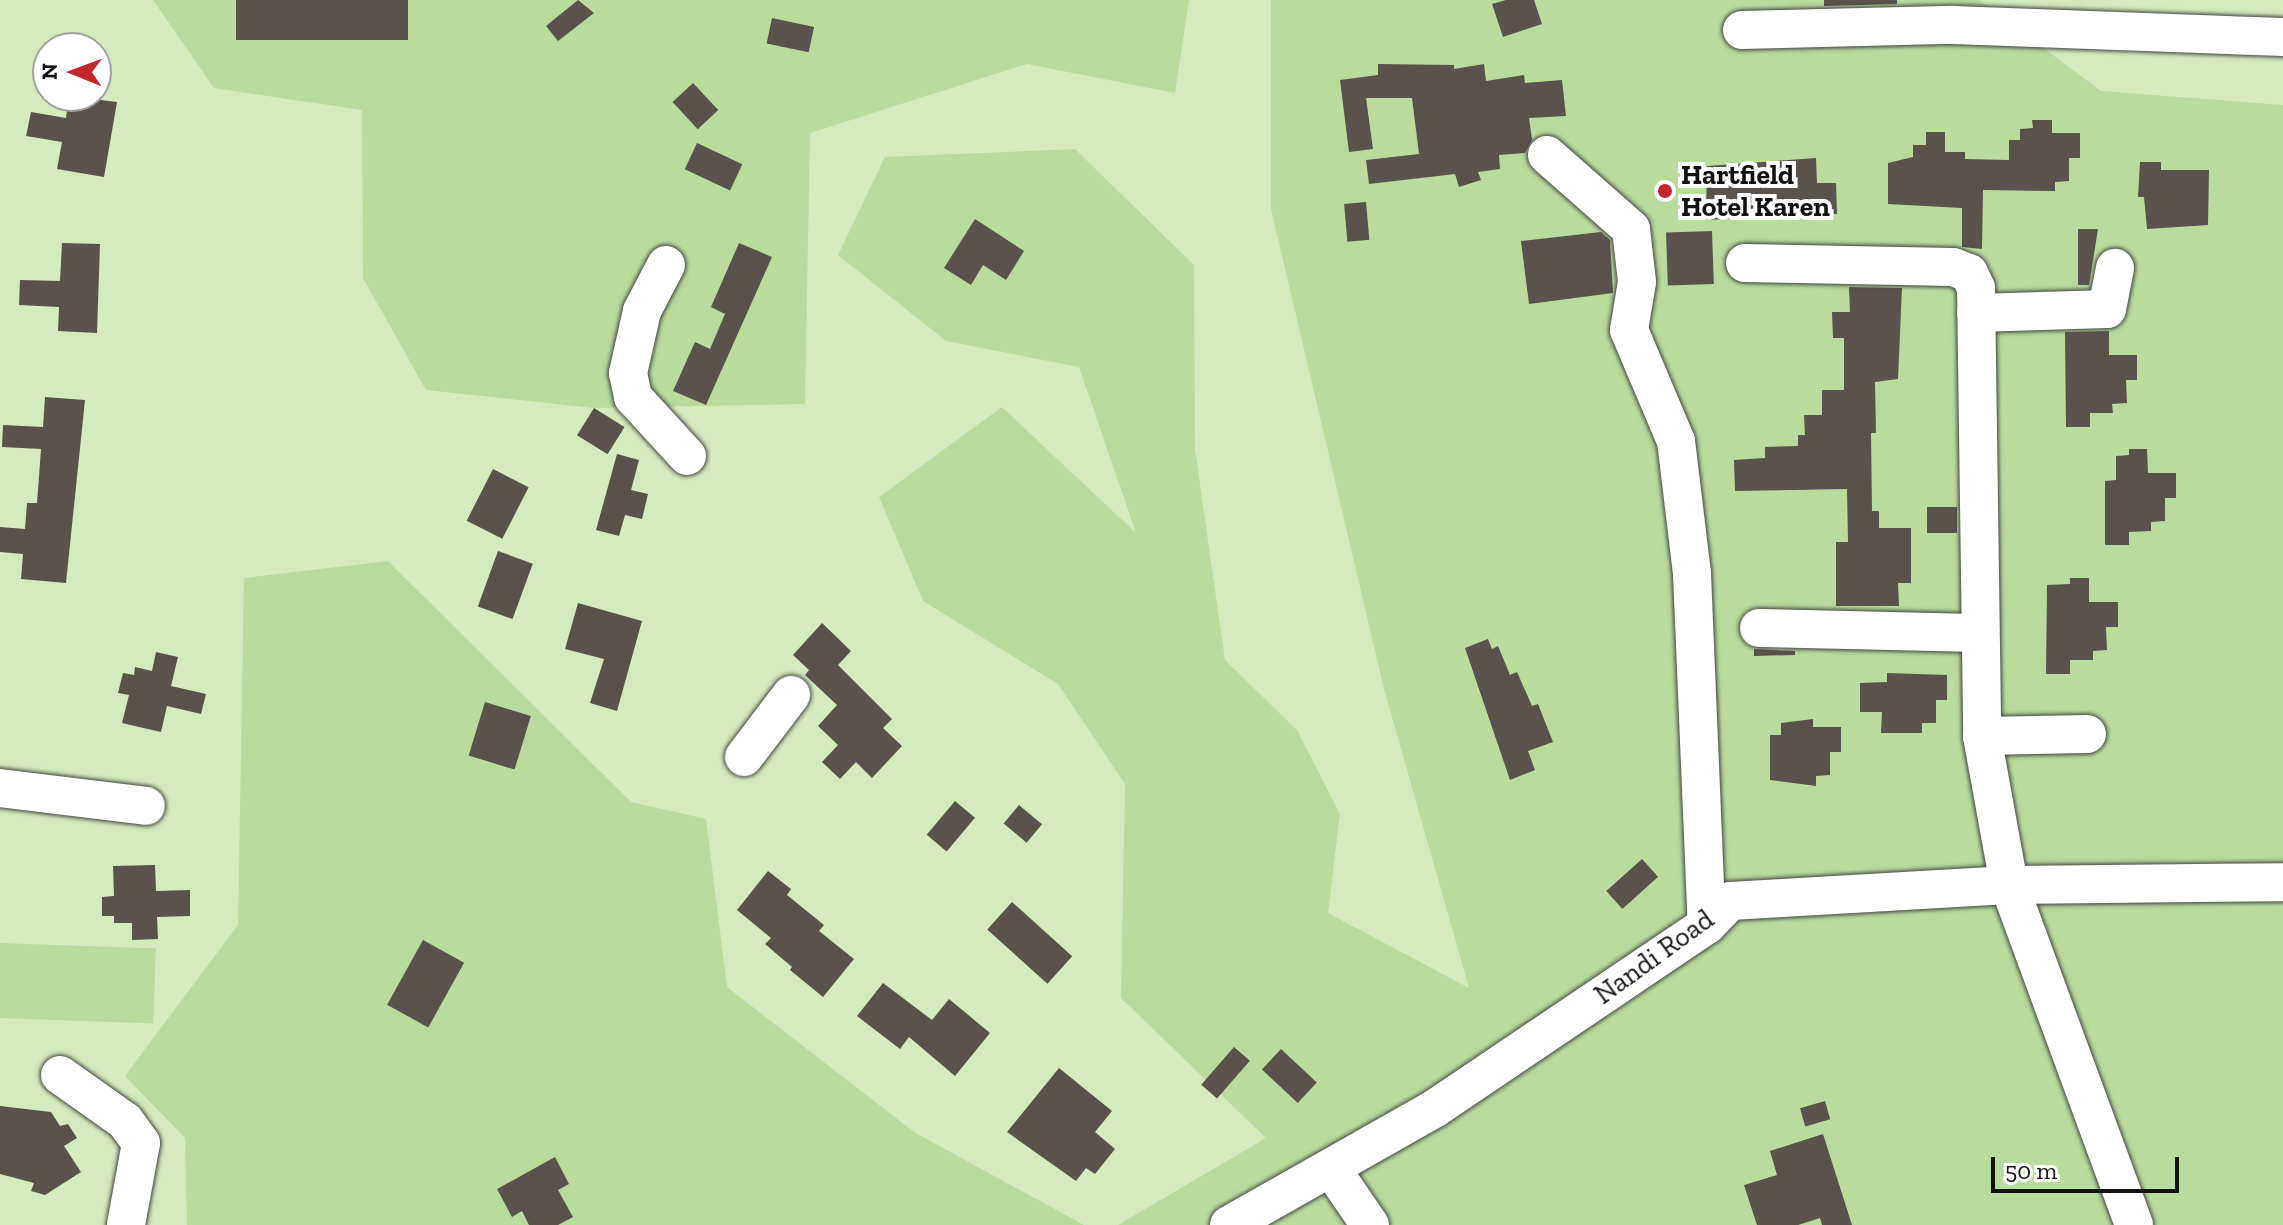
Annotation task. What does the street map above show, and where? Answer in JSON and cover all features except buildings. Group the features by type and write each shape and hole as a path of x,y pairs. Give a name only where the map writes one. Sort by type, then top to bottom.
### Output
{"street":[{"path":"1742,30 1953,25 2283,37"},
{"path":"1547,155 1631,229 1637,282 1629,330 1676,441 1693,588 1707,925"},
{"path":"1745,263 1953,267 1969,273 1976,288 1982,736 2009,885 2134,1225"},
{"path":"666,265 642,311 628,373 633,397 687,456"},
{"path":"1976,313 2107,309 2115,268"},
{"path":"1759,628 1979,633"},
{"path":"744,757 791,695"},
{"path":"1982,736 2087,734"},
{"path":"0,788 146,806"},
{"name":"Nandi Road","path":"1229,1225 1434,1109 1707,925 1730,901 2009,885 2283,882"},
{"path":"60,1075 125,1121 141,1143 126,1225"},
{"path":"1331,1168 1370,1225"}],"green space":[{"path":"0,0 2283,0 2283,1225 0,1225"},
{"path":"153,0 1189,0 1175,93 1027,64 810,133 805,404 594,408 426,390 363,278 362,110 214,88"},
{"path":"1271,0 1979,0 2101,91 2283,105 2283,1225 1118,1225 1266,1138 1121,998 1125,784 1058,684 923,601 879,497 1002,407 1136,533 1079,367 946,341 838,255 885,157 1075,149 1194,265 1195,449 1225,660 1297,730 1340,814 1328,913 1469,988 1384,689 1271,209"},
{"path":"388,561 631,802 706,819 727,987 914,1132 1084,1225 187,1225 185,1138 125,1076 238,925 244,578"},
{"path":"0,943 156,948 153,1023 0,1018"}],"place":[{"name":"Hartfield Hotel Karen","path":"1665,191"}]}
